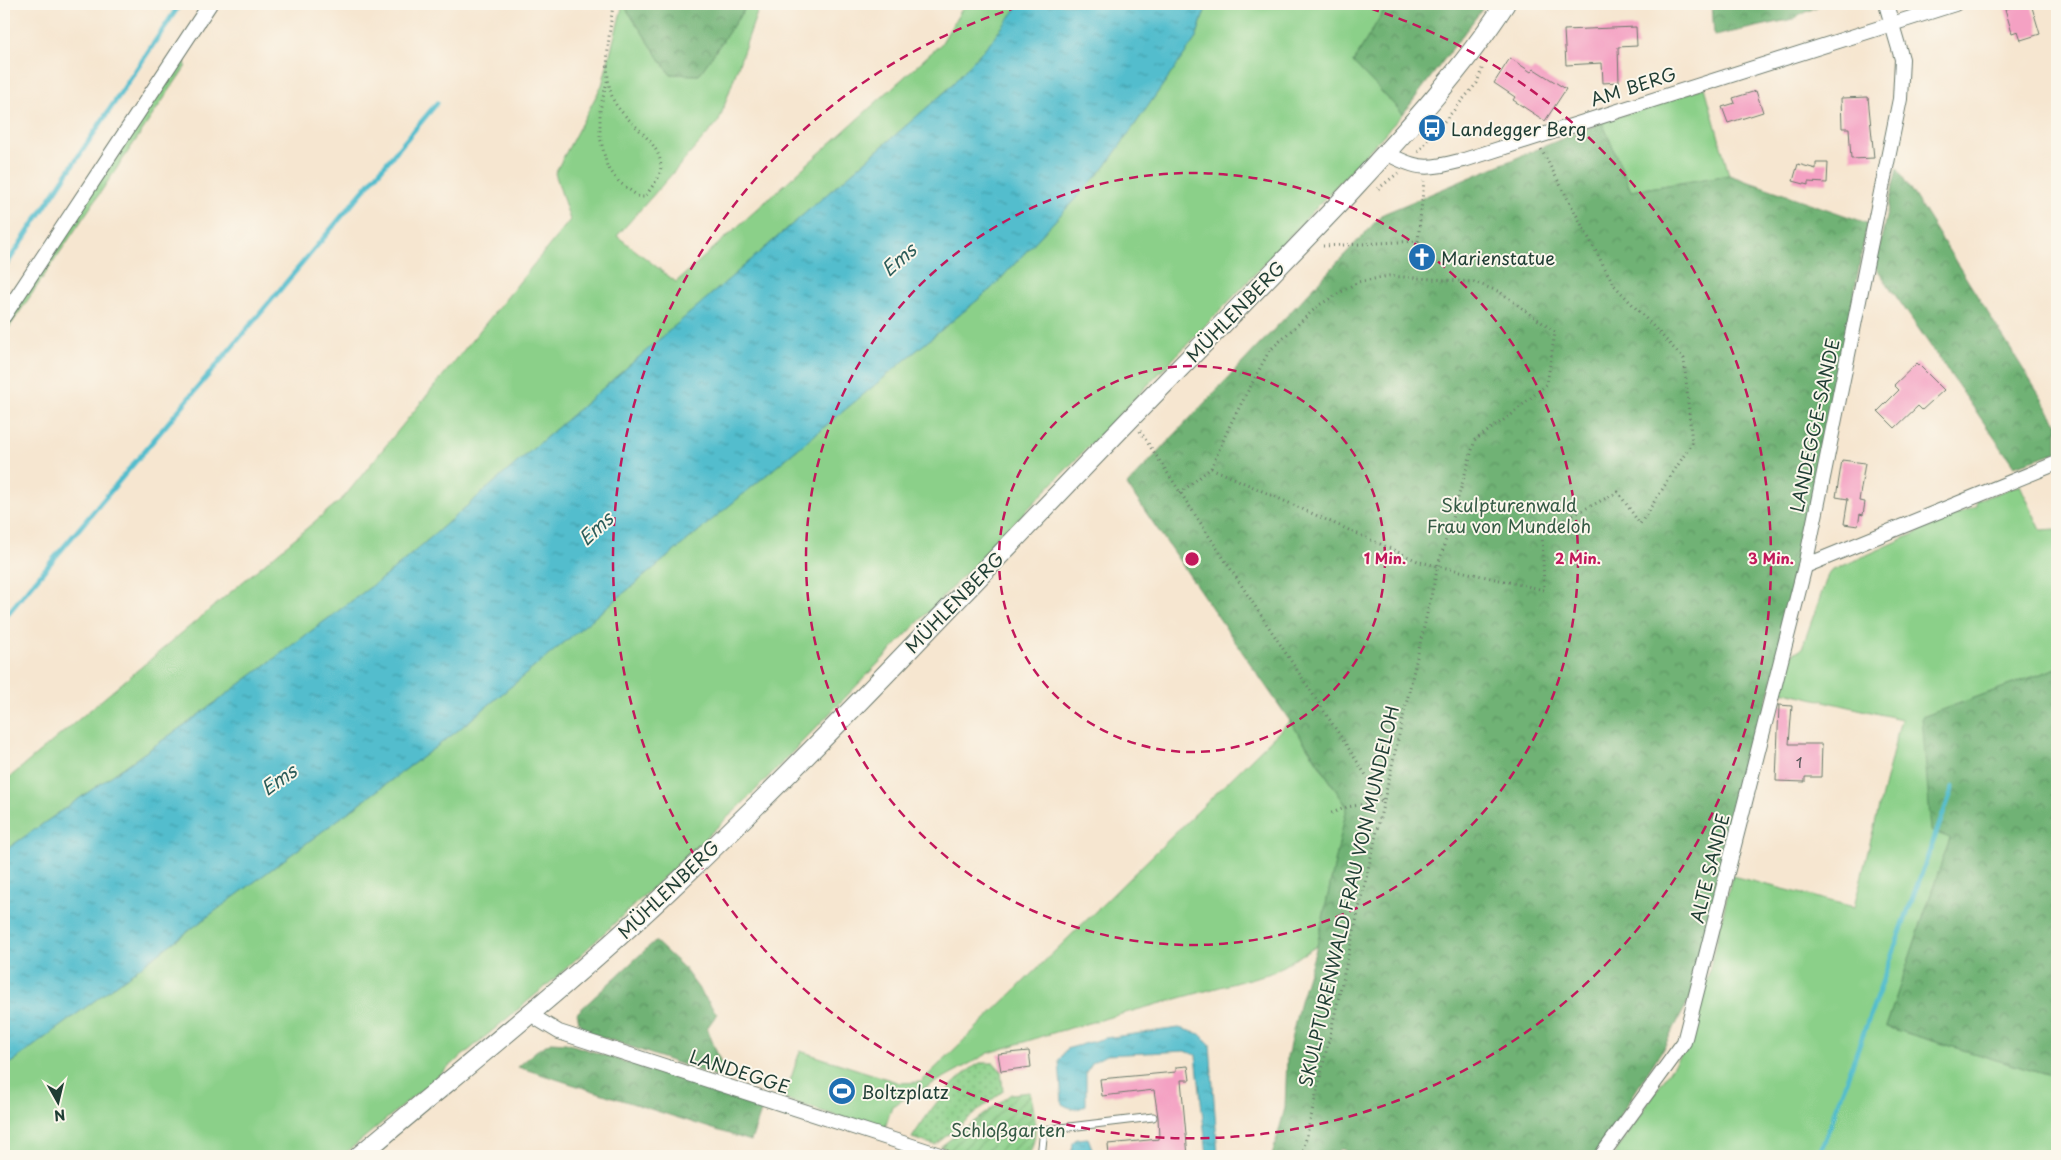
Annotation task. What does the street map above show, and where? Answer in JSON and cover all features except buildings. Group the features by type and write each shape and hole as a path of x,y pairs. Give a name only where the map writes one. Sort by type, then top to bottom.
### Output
{"main road":[{"name":"MÜHLENBERG","path":"359,1156 609,945 682,878 806,754 1303,242 1386,153 1461,66 1505,4"}],"street":[{"path":"4,316 210,4"},
{"name":"LANDEGGE-SANDE","path":"1804,566 1900,99 1902,59 1886,4"},
{"path":"1891,23 1955,4"},
{"name":"AM BERG","path":"1386,153 1407,164 1427,168 1445,165 1535,138 1891,23"},
{"path":"1804,566 2057,463"},
{"name":"ALTE SANDE","path":"1601,1156 1684,1042 1804,566"},
{"name":"LANDEGGE","path":"532,1011 539,1020 559,1032 943,1156"}],"lane":[{"path":"1041,1156 1044,1130 1153,1117"}],"path":[{"path":"607,81 614,101 650,141 661,160 658,176 645,197 639,197 619,182 607,166 600,137 600,110 607,81 613,4"},
{"path":"1407,164 1477,83"},
{"path":"1180,493 1211,468 1420,562 1544,590 1542,531 1618,492 1640,524 1692,443 1684,360 1614,285 1535,138"},
{"path":"1303,242 1315,246 1418,241 1422,188"},
{"name":"SKULPTURENWALD FRAU VON MUNDELOH","path":"1211,468 1230,425 1269,351 1319,305 1358,282 1388,276 1474,282 1500,292 1555,332 1547,384 1512,414 1475,440 1438,566 1302,1156"},
{"path":"1138,428 1384,801 1347,807 1329,814"}],"green space":[{"path":"623,4 670,74 699,75 748,4 760,4 719,121 617,236 676,282 941,44 965,4 1020,4 993,39 946,91 392,571 193,719 4,851 4,782 344,497 570,220 555,173 602,85"},
{"path":"623,4 748,4 699,75 670,74"},
{"path":"1207,4 1388,4 1353,62 1403,114 1239,291 743,803 558,976 342,1156 4,1156 4,1068 456,732 992,288 1105,167 1196,38"},
{"path":"1388,4 1486,4 1403,114 1353,62"},
{"path":"1712,4 1822,4 1793,19 1714,36"},
{"path":"183,53 186,66 4,335 4,323"},
{"path":"1705,87 1729,175 1631,191 1602,122"},
{"name":"Skulpturenwald Frau von Mundeloh","path":"1602,122 1631,191 1729,175 1867,223 1814,515 1695,989 1664,1047 1594,1156 1374,1156 1340,1149 1335,1156 1272,1156 1285,1108 1287,1057 1300,1001 1317,946 1347,807 1312,753 1127,485 1383,214"},
{"path":"1897,168 2057,423 2057,452 2014,466 1875,266"},
{"path":"2020,485 2041,530 2056,529 2057,532 2057,668 1922,717 1950,838 1886,1027 2057,1078 2057,1156 1613,1156 1694,1034 1732,876 1854,907 1901,719 1777,690 1786,658 1802,648 1829,572 1976,506 1976,501"},
{"path":"2057,668 2057,1078 1886,1027 1950,838 1931,831 1922,717"},
{"path":"1290,721 1347,807 1317,946 1271,973 1056,1032 989,1053 892,1106 884,1131 784,1099 800,1051 900,1083 921,1082"},
{"path":"655,941 683,967 717,1014 707,1028 728,1081 591,1033 580,1026 577,1013"},
{"path":"551,1042 566,1043 763,1106 751,1141 518,1067 536,1051"},
{"path":"980,1063 994,1063 1001,1071 1003,1091 935,1145 912,1138 926,1117 951,1087"},
{"name":"Schloßgarten","path":"1030,1092 1035,1133 1028,1156 975,1156 940,1147 1011,1094"}],"water":[{"name":"Ems","path":"1020,4 1207,4 1196,38 1105,167 992,288 456,732 4,1068 4,851 193,719 392,571 946,91 993,39"},
{"path":"1179,1028 1200,1034 1210,1044 1218,1156 1207,1156 1196,1055 1185,1051 1106,1055 1093,1062 1086,1072 1086,1105 1074,1109 1062,1104 1059,1061 1066,1049 1105,1038"},
{"path":"1088,1138 1095,1156 1071,1156 1072,1143 1076,1139"}],"waterway":[{"path":"4,268 180,4"},
{"path":"4,618 437,103"},
{"path":"1819,1156 1953,787"}],"place":[{"name":"Landegger Berg","path":"1432,128"},
{"name":"Marienstatue","path":"1422,257"},
{"name":"Boltzplatz","path":"842,1091"}]}
